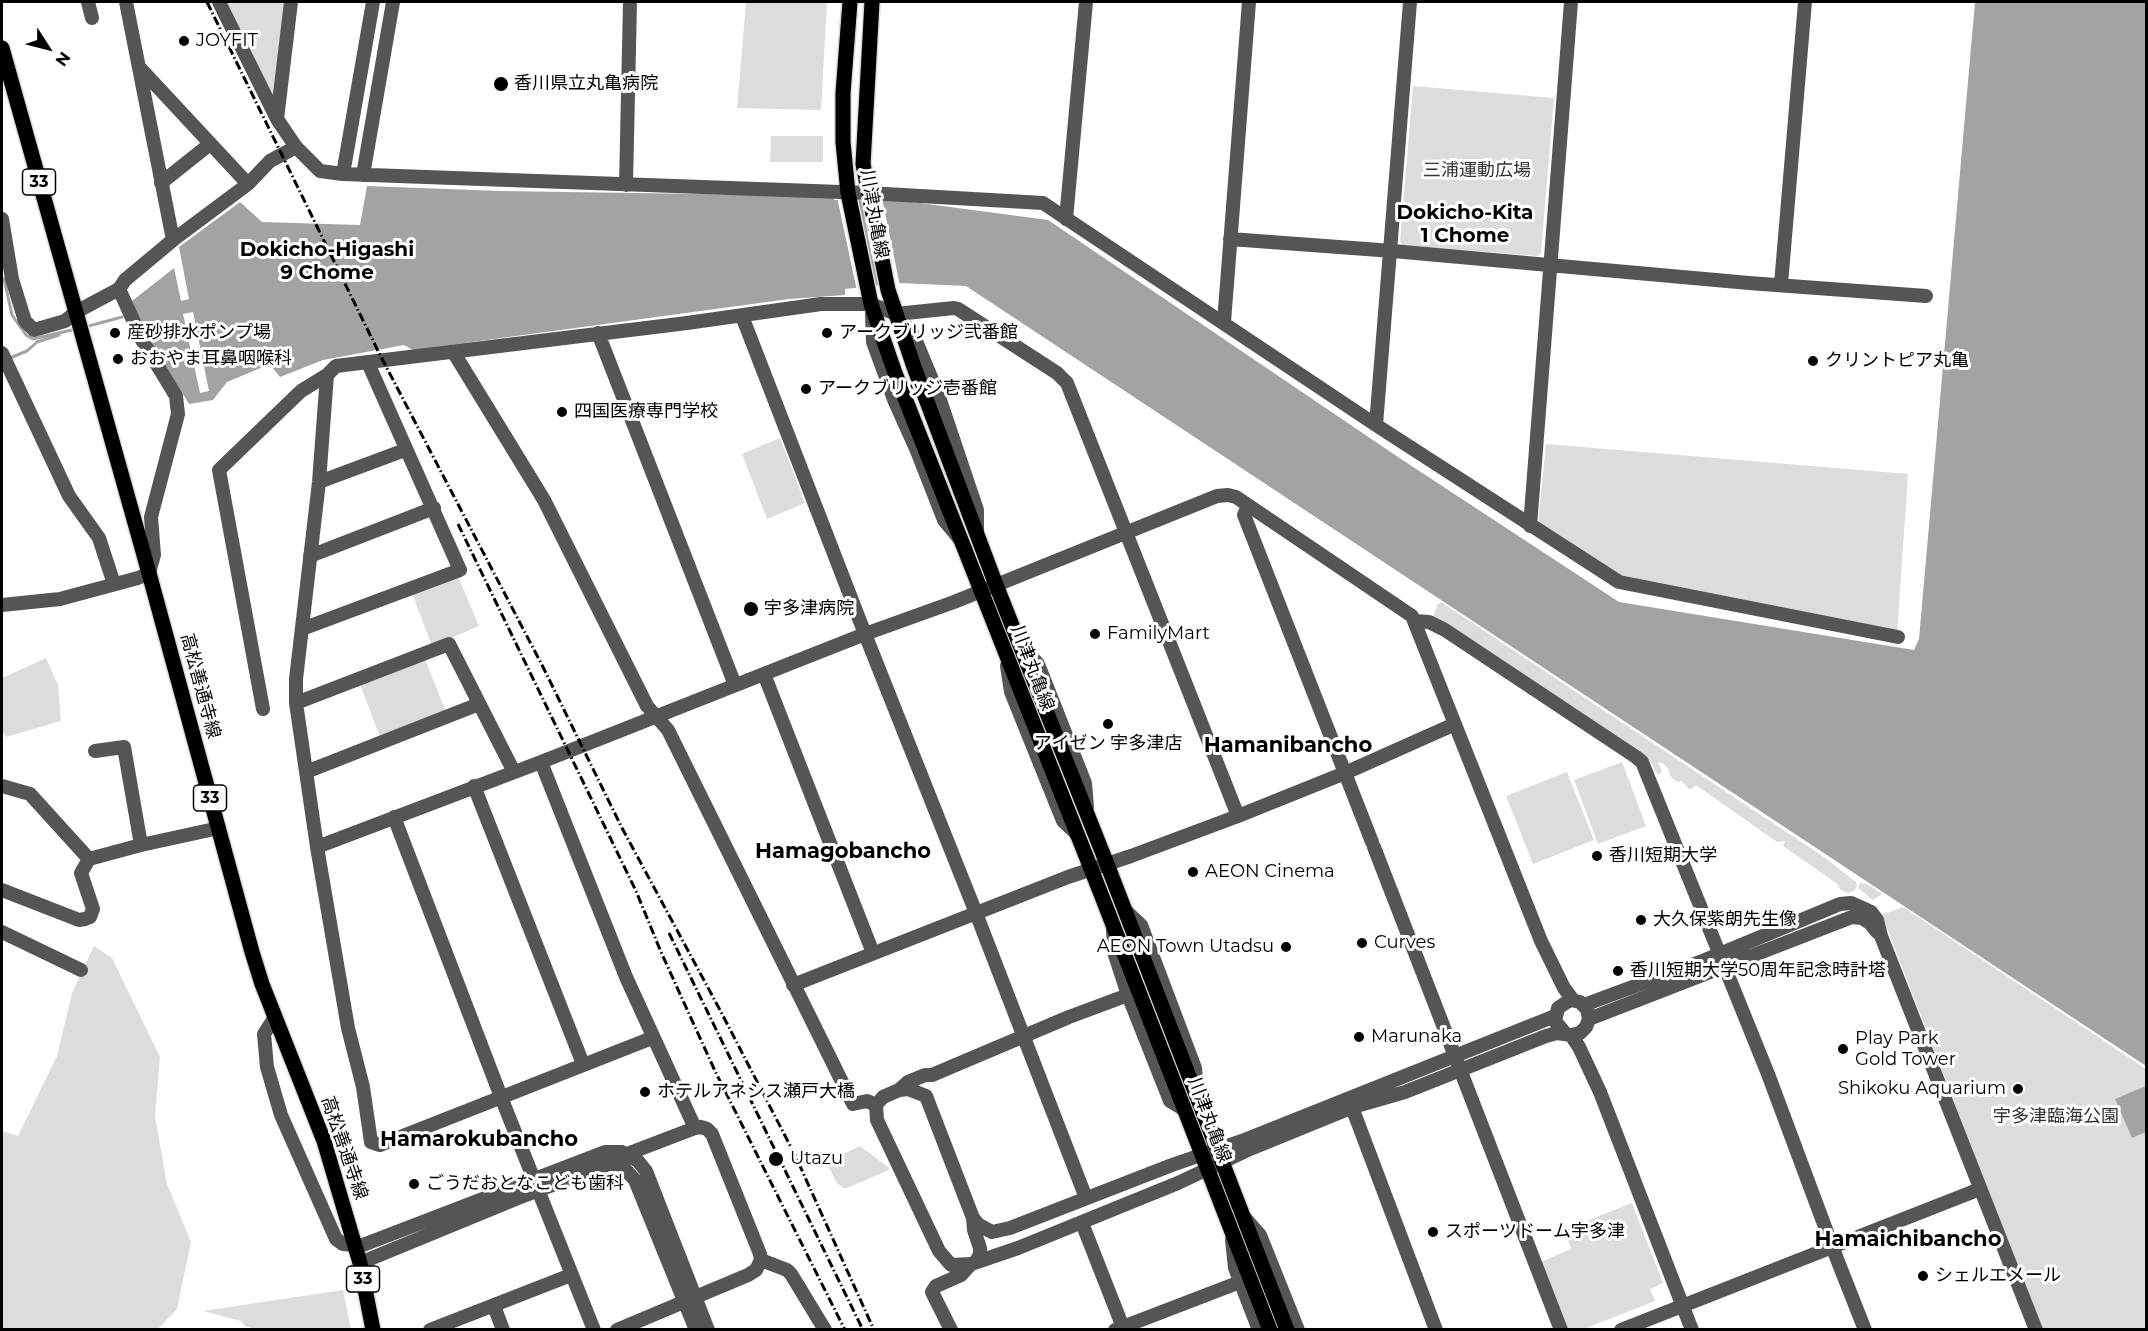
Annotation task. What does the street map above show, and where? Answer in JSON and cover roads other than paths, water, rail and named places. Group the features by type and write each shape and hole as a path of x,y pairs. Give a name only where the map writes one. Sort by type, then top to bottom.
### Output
{"main road":[{"name":"川津丸亀線","path":"850,2 843,93 843,142 849,195 870,299 895,373 963,543 988,588 1010,644 1076,833 1270,1329"},
{"name":"川津丸亀線","path":"872,2 863,164 869,195 888,290 977,535 988,588"},
{"name":"高松善通寺線","path":"2,48 4,66 77,314 252,952 324,1141 360,1263 373,1329"},
{"name":"川津丸亀線","path":"1010,644 1089,818 1287,1329"}],"street":[{"path":"88,2 92,18"},
{"path":"126,2 173,240"},
{"path":"219,2 277,119 296,147 320,171 363,175 1043,203 1376,425 1618,582 1898,637"},
{"path":"277,119 291,2"},
{"path":"343,174 373,2"},
{"path":"363,175 393,2"},
{"path":"626,185 630,2"},
{"path":"1066,219 1086,2"},
{"path":"1224,322 1249,2"},
{"path":"1376,425 1410,2"},
{"path":"1530,526 1571,2"},
{"path":"1781,284 1805,2"},
{"path":"365,49 385,51"},
{"path":"139,67 248,184"},
{"path":"161,183 210,144"},
{"path":"2,219 12,279 28,326 34,330 40,330 65,321 119,289 125,280 173,240 248,184 270,161 296,147"},
{"path":"1230,239 1926,296"},
{"path":"2,605 60,599 149,573 154,555 152,517 178,414 176,396 142,340 119,289"},
{"path":"263,709 219,470 301,391 327,375 336,366 870,299 896,314 954,308 1062,376 1066,383 1238,816"},
{"path":"742,316 1086,1198"},
{"path":"598,333 735,685"},
{"path":"2,353 69,496 99,538 114,584"},
{"path":"453,353 544,500 647,706 668,730 853,1104 867,1101 876,1105"},
{"path":"302,629 460,570 368,363"},
{"path":"327,375 319,482 296,679 296,703 317,847 348,1028 363,1087 372,1143 380,1145 652,1038"},
{"path":"319,482 405,450"},
{"path":"317,847 988,588 1217,496 1228,495 1236,497 1408,612 1415,621 1541,941 1564,988 1568,1007 1557,1026 1577,1029"},
{"path":"1248,506 1244,515 1561,1329"},
{"path":"310,556 434,508"},
{"path":"1415,621 1429,622 1445,630 1640,759 1722,961 1865,1329"},
{"path":"296,703 449,644 514,772"},
{"path":"764,674 873,953"},
{"path":"306,772 479,704"},
{"path":"793,985 1091,869 1238,816 1345,773 1455,724"},
{"path":"94,750 124,747 141,845"},
{"path":"541,762 626,977 695,1128"},
{"path":"2,786 30,794 89,859"},
{"path":"474,786 583,1064"},
{"path":"394,817 501,1097 594,1329"},
{"path":"2,890 79,920 90,917 93,909 81,873 89,859 219,828"},
{"path":"926,1096 908,1089 883,1097 876,1105 877,1120 939,1251 951,1265 974,1262 1017,1248 1207,1170 1220,1156 1247,1139 1458,1063 1577,1029 1840,904 1851,903 1871,912 1877,920 1881,936 2036,1329"},
{"path":"1840,904 1846,919"},
{"path":"1458,1063 1568,1007 1722,961 1846,919 1862,918 1870,923 1881,936"},
{"path":"1113,925 1114,952 1128,995 1170,1101 1185,1110"},
{"path":"2,932 81,970"},
{"path":"899,1090 908,1082 925,1075 932,1075 1128,995"},
{"path":"1568,1007 1589,1014 1577,1029 1579,1047 1600,1092 1692,1329"},
{"path":"275,1017 264,1034 267,1067 281,1115 336,1239 343,1244 355,1246 537,1185"},
{"path":"932,1075 926,1096 972,1218 981,1254 961,1275 936,1286 932,1292 951,1329"},
{"path":"1351,1103 1358,1128 1436,1329"},
{"path":"617,1329 752,1274 761,1260 712,1134 701,1126 623,1159"},
{"path":"360,1263 537,1185 605,1152 622,1152 623,1159 691,1299 708,1329"},
{"path":"972,1218 985,1229 992,1232 1001,1231 1202,1154 1220,1156"},
{"path":"1621,1329 1980,1189"},
{"path":"1242,1215 1260,1235 1298,1329"},
{"path":"1082,1222 1120,1328 1240,1282"},
{"path":"1231,1232 1234,1268 1259,1329"},
{"path":"761,1260 787,1270 791,1274 825,1329"},
{"path":"430,1329 571,1275"},
{"path":"691,1299 696,1329"},
{"path":"494,1306 503,1329"}],"waterway":[{"path":"2,278 12,315 26,335 33,339 76,329"},
{"path":"85,327 122,317"},
{"path":"10,358 27,351 37,342 59,335"}],"railway":[{"path":"207,2 379,353 543,667 622,828 795,1155 874,1330"},
{"path":"458,524 636,891 715,1071 845,1330"},
{"path":"669,933 863,1330"}],"place":[{"name":"JOYFIT","path":"184,41"},
{"name":"香川県立丸亀病院","path":"501,84"},
{"name":"産砂排水ポンプ場","path":"115,333"},
{"name":"アークブリッジ弐番館","path":"827,333"},
{"name":"おおやま耳鼻咽喉科","path":"118,359"},
{"name":"クリントピア丸亀","path":"1813,361"},
{"name":"アークブリッジ壱番館","path":"806,389"},
{"name":"四国医療専門学校","path":"562,412"},
{"name":"宇多津病院","path":"751,609"},
{"name":"FamilyMart","path":"1095,634"},
{"name":"アイゼン 宇多津店","path":"1108,724"},
{"name":"香川短期大学","path":"1597,856"},
{"name":"AEON Cinema","path":"1193,872"},
{"name":"大久保紫朗先生像","path":"1641,920"},
{"name":"Curves","path":"1362,943"},
{"name":"AEON Town Utadsu","path":"1286,947"},
{"name":"香川短期大学50周年記念時計塔","path":"1618,971"},
{"name":"Marunaka","path":"1359,1037"},
{"name":"Play Park Gold Tower","path":"1843,1049"},
{"name":"Shikoku Aquarium","path":"2018,1089"},
{"name":"ホテルアネシス瀬戸大橋","path":"645,1092"},
{"name":"Utazu","path":"776,1159"},
{"name":"ごうだおとなこども歯科","path":"414,1184"},
{"name":"スポーツドーム宇多津","path":"1433,1232"},
{"name":"シェルエメール","path":"1923,1276"}],"district":[{"name":"Dokicho-Kita 1 Chome","path":"1465,224"},
{"name":"Dokicho-Higashi 9 Chome","path":"327,262"},
{"name":"Hamanibancho","path":"1288,746"},
{"name":"Hamagobancho","path":"843,852"},
{"name":"Hamarokubancho","path":"479,1140"},
{"name":"Hamaichibancho","path":"1908,1240"}],"park label":[{"name":"三浦運動広場","path":"1477,171"},
{"name":"宇多津臨海公園","path":"2056,1117"}]}
